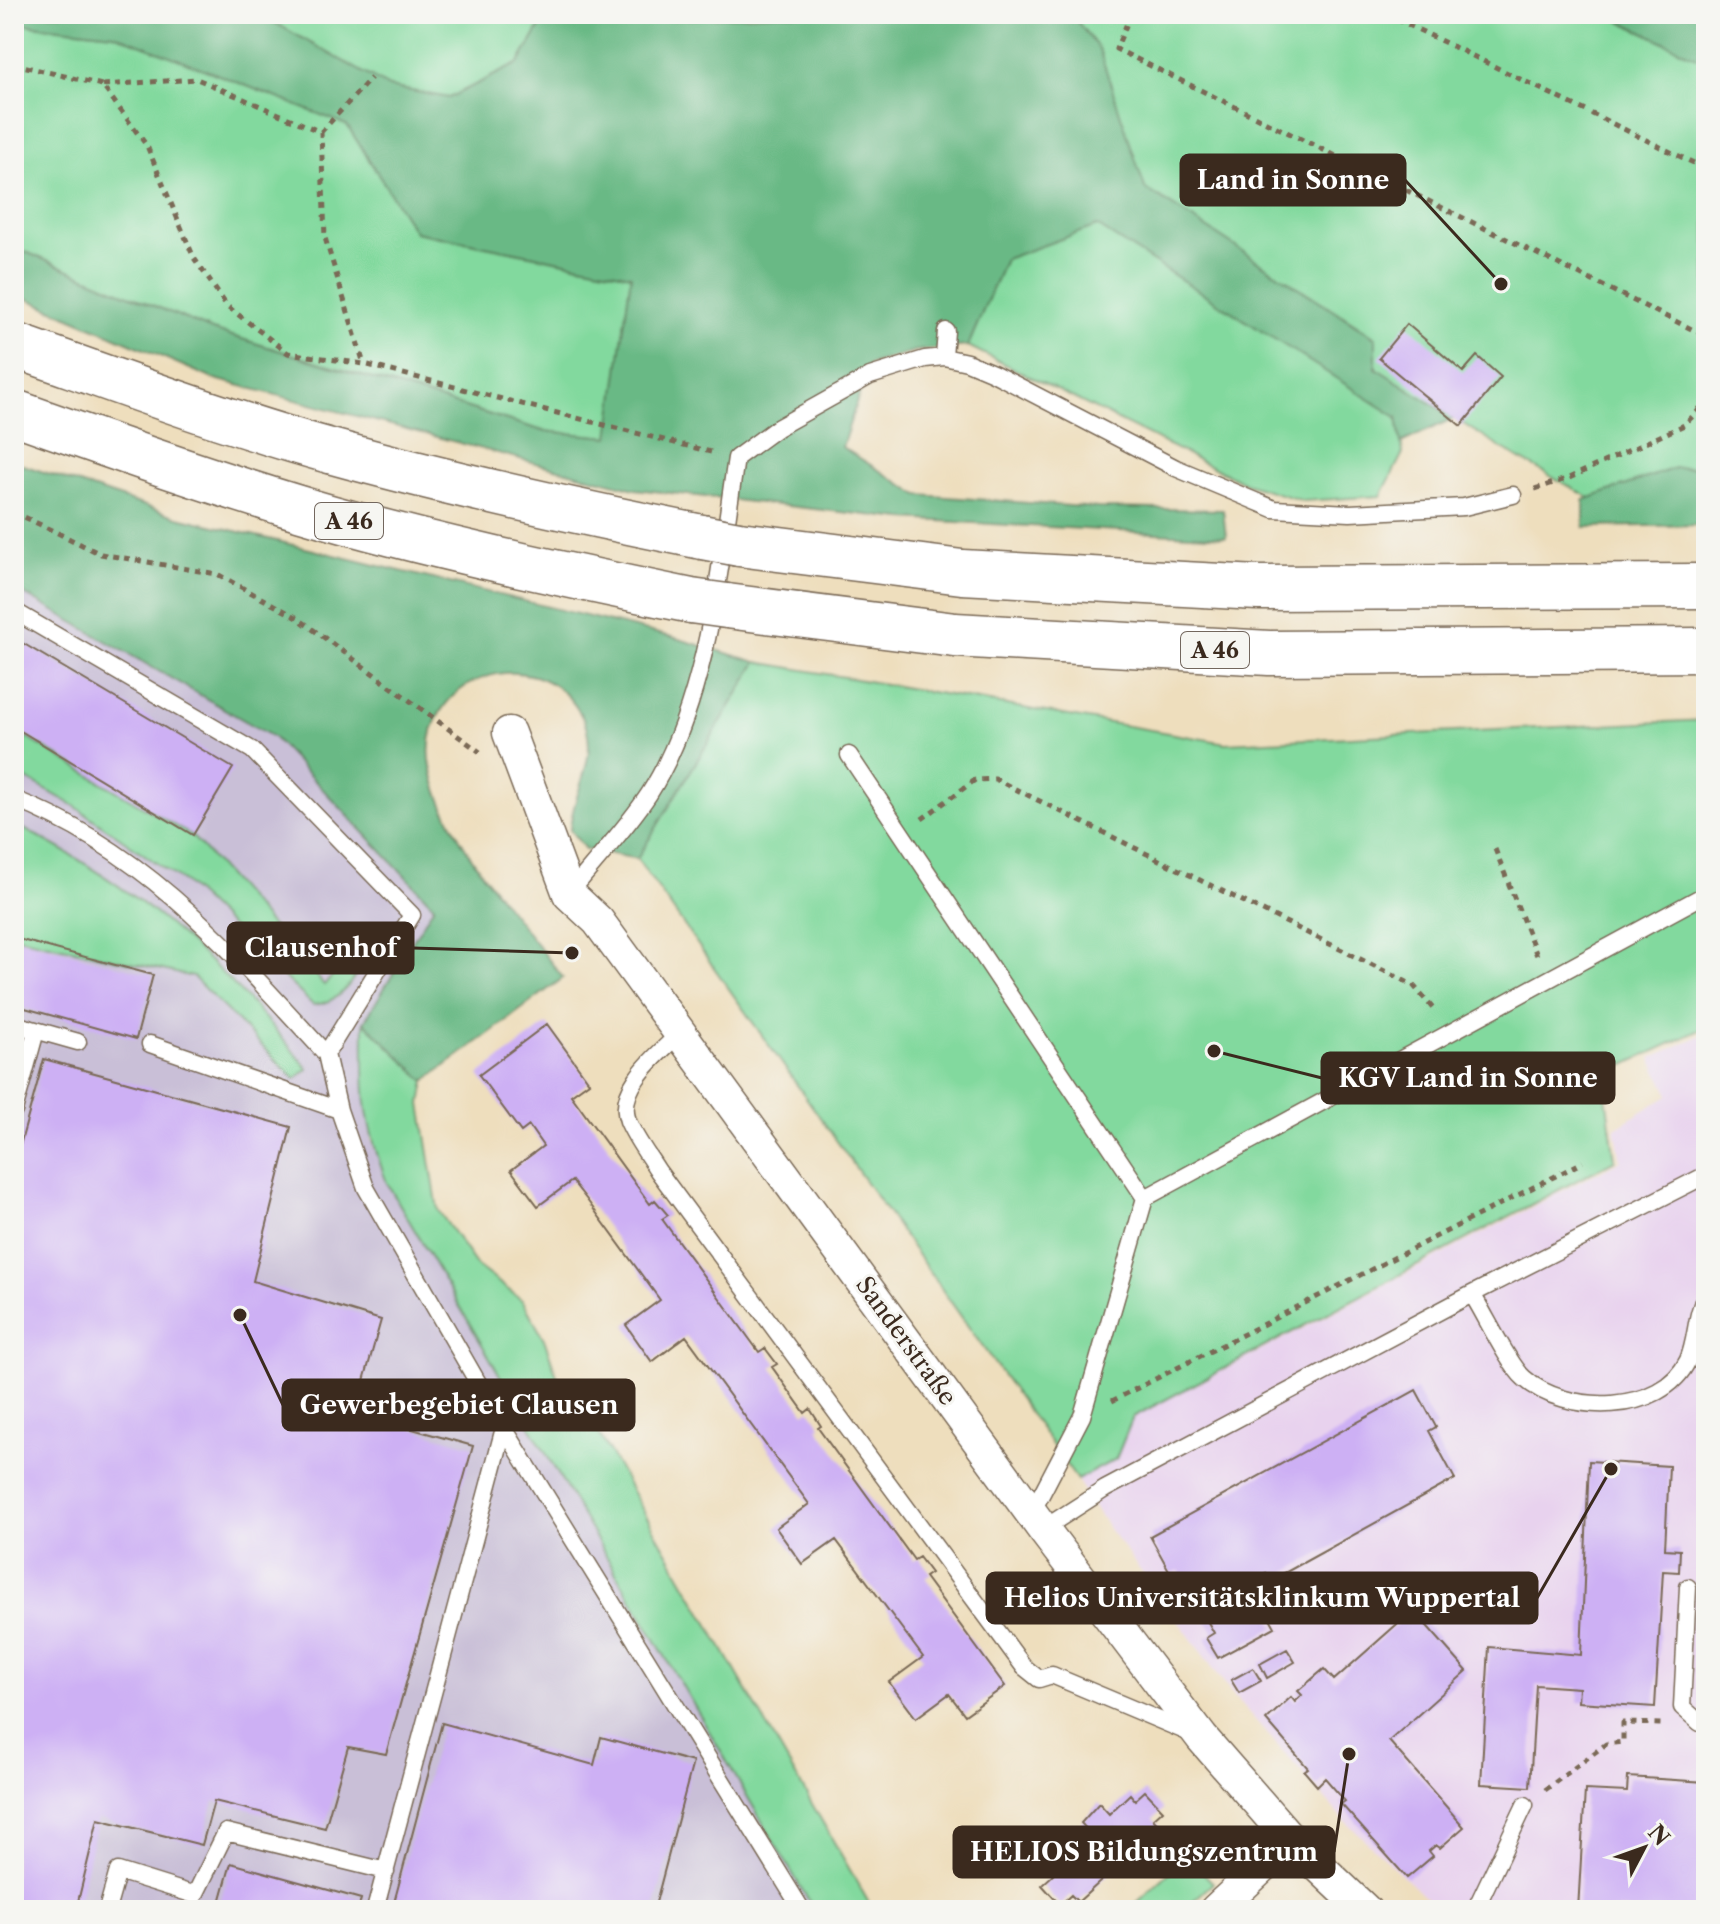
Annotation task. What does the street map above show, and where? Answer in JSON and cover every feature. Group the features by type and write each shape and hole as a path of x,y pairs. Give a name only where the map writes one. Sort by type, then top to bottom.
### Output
{"highway":[{"path":"14,345 195,409 328,450 458,485 720,541 962,572 1258,588 1706,586"},
{"name":"A 46","path":"14,412 176,470 305,509 561,574 709,604 955,635 1269,653 1706,650"}],"street":[{"name":"Sanderstraße","path":"509,733 569,894 598,921 1037,1522 1202,1738 1291,1840 1365,1910"},
{"path":"1216,1910 1291,1840"}],"lane":[{"path":"944,357 946,331"},
{"path":"569,894 649,793 679,731 701,659 736,458 777,428 870,376 925,359 944,357 967,362 1176,468 1274,509 1350,513 1464,507 1513,495"},
{"path":"14,611 252,750 412,915 326,1054"},
{"path":"849,755 1145,1198"},
{"path":"14,799 44,811 127,860 202,920 326,1054 339,1110 366,1188 504,1428 802,1910"},
{"path":"1037,1522 1082,1416 1145,1198 1706,894"},
{"path":"14,1024 78,1042"},
{"path":"14,1111 36,1031"},
{"path":"681,1032 640,1073 628,1097 627,1118 658,1171 1013,1655 1039,1679 1052,1675 1202,1738"},
{"path":"150,1044 339,1110"},
{"path":"1037,1522 1706,1175"},
{"path":"1472,1294 1522,1377 1552,1396 1584,1402 1630,1402 1666,1388 1687,1361 1706,1295"},
{"path":"375,1910 504,1428"},
{"path":"1688,1587 1682,1707 1700,1723 1706,1723"},
{"path":"1475,1910 1525,1805"},
{"path":"107,1910 118,1871 195,1895 226,1832 386,1871"}],"path":[{"path":"1131,14 1116,49 1706,336"},
{"path":"1386,14 1706,169"},
{"path":"14,64 102,85 197,79 321,132"},
{"path":"364,364 325,238 321,132 371,78"},
{"path":"102,85 128,115 147,146 194,258 227,306 288,353 364,364 736,458"},
{"path":"1513,495 1569,478 1684,425 1698,411 1706,396"},
{"path":"14,512 101,554 217,574 296,617 529,789"},
{"path":"902,834 975,780 995,779 1413,985 1454,1032"},
{"path":"1495,849 1547,982"},
{"path":"1082,1416 1583,1162"},
{"path":"1525,1805 1606,1744 1623,1742 1623,1723 1665,1724 1682,1707"}],"shaded area":[{"path":"14,588 273,737 435,906 364,1023 371,1139 387,1183 814,1910 14,1910"},
{"path":"1706,1033 1706,1910 1439,1910 1344,1820 1234,1696 1107,1526 1077,1480 1116,1458 1133,1418 1621,1160 1615,1128 1669,1095 1651,1058"}],"green space":[{"path":"14,14 259,14 389,87 449,98 519,63 544,20 552,14 614,14 647,21 777,14 1071,14 1099,49 1145,188 1376,338 1376,368 1454,418 1401,443 1397,417 1097,226 1005,259 968,346 915,351 869,364 842,447 919,495 1098,508 1223,510 1226,537 903,519 635,489 211,378 14,293 14,247 212,330 543,431 609,437 631,275 415,232 347,125 114,34 14,23"},
{"path":"259,14 552,14 544,20 519,63 449,98 389,87"},
{"path":"1071,14 1606,14 1706,62 1706,467 1675,468 1590,498 1504,450 1376,368 1376,337 1139,185 1099,49"},
{"path":"1606,14 1706,14 1706,62"},
{"path":"14,23 114,34 347,125 415,232 631,275 610,437 543,431 212,330 14,247"},
{"path":"1097,226 1397,417 1403,453 1381,496 1303,501 1245,483 968,346 1005,259"},
{"path":"14,462 178,517 672,637 757,662 637,859 585,849 570,830 589,743 580,713 560,689 535,676 508,673 482,678 459,691 441,711 431,737 431,767 451,823 485,878 563,978 425,1081 364,1022 434,906 273,737 14,588"},
{"path":"1706,467 1706,525 1584,527 1584,500 1675,468"},
{"path":"757,662 1226,743 1706,720 1706,1027 1603,1075 1615,1160 1133,1417 1116,1459 1077,1480 637,859"},
{"path":"14,730 192,836 324,985 378,930 354,978 337,996 313,1005 185,883 73,805 14,772"},
{"path":"14,824 99,873 175,930 243,995 308,1069 295,1079 193,977 14,936"},
{"path":"364,1022 425,1081 421,1104 438,1210 477,1266 523,1301 544,1339 557,1376 590,1418 873,1910 814,1910 387,1183 373,1140 366,1104"},
{"path":"1184,1859 1197,1866 1213,1883 1183,1910 1129,1910"}],"building":[{"path":"1407,324 1463,372 1477,356 1501,377 1461,426 1379,358"},
{"path":"14,638 233,768 193,835 14,727"},
{"path":"14,938 153,975 136,1039 14,1005"},
{"path":"547,1024 589,1082 571,1095 650,1204 655,1200 668,1215 662,1219 759,1352 765,1348 777,1364 772,1367 805,1413 810,1409 821,1426 818,1428 914,1560 919,1557 931,1573 925,1577 1005,1686 965,1715 949,1694 916,1718 889,1682 923,1657 836,1540 802,1564 776,1528 809,1504 686,1336 652,1362 626,1325 660,1300 572,1181 538,1206 511,1170 543,1146 529,1126 521,1132 479,1075"},
{"path":"44,1059 291,1127 253,1281 381,1320 355,1413 473,1446 386,1754 348,1747 325,1828 214,1801 202,1845 98,1819 76,1910 14,1910 14,1167"},
{"path":"1416,1390 1436,1427 1429,1431 1455,1479 1270,1581 1266,1573 1250,1582 1275,1627 1218,1658 1206,1638 1214,1633 1179,1570 1171,1574 1150,1536"},
{"path":"1589,1461 1669,1466 1665,1549 1680,1550 1679,1572 1663,1571 1655,1707 1578,1702 1579,1688 1536,1685 1530,1787 1481,1784 1489,1647 1581,1655"},
{"path":"1413,1610 1467,1671 1389,1741 1464,1827 1440,1848 1436,1845 1429,1851 1433,1856 1407,1878 1341,1804 1345,1801 1325,1778 1317,1786 1304,1771 1308,1768 1266,1720 1291,1697 1295,1702 1302,1695 1298,1691 1324,1669 1334,1680"},
{"path":"1287,1649 1295,1662 1267,1678 1260,1664"},
{"path":"1253,1668 1261,1681 1239,1693 1231,1680"},
{"path":"442,1723 594,1765 601,1737 693,1762 654,1910 392,1910"},
{"path":"1628,1777 1706,1782 1706,1910 1578,1910 1585,1790 1627,1792"},
{"path":"1145,1791 1163,1810 1153,1819 1160,1827 1078,1902 1071,1895 1060,1905 1042,1885 1053,1875 1048,1869 1089,1832 1081,1823 1099,1803 1109,1814 1130,1794 1135,1800"},
{"path":"231,1863 361,1899 358,1910 218,1910"}],"place":[{"name":"Land in Sonne","path":"1501,284"},
{"name":"Clausenhof","path":"572,953"},
{"name":"KGV Land in Sonne","path":"1214,1051"},
{"name":"Gewerbegebiet Clausen","path":"240,1315"},
{"name":"Helios Universitätsklinkum Wuppertal","path":"1611,1469"},
{"name":"HELIOS Bildungszentrum","path":"1349,1754"}]}
